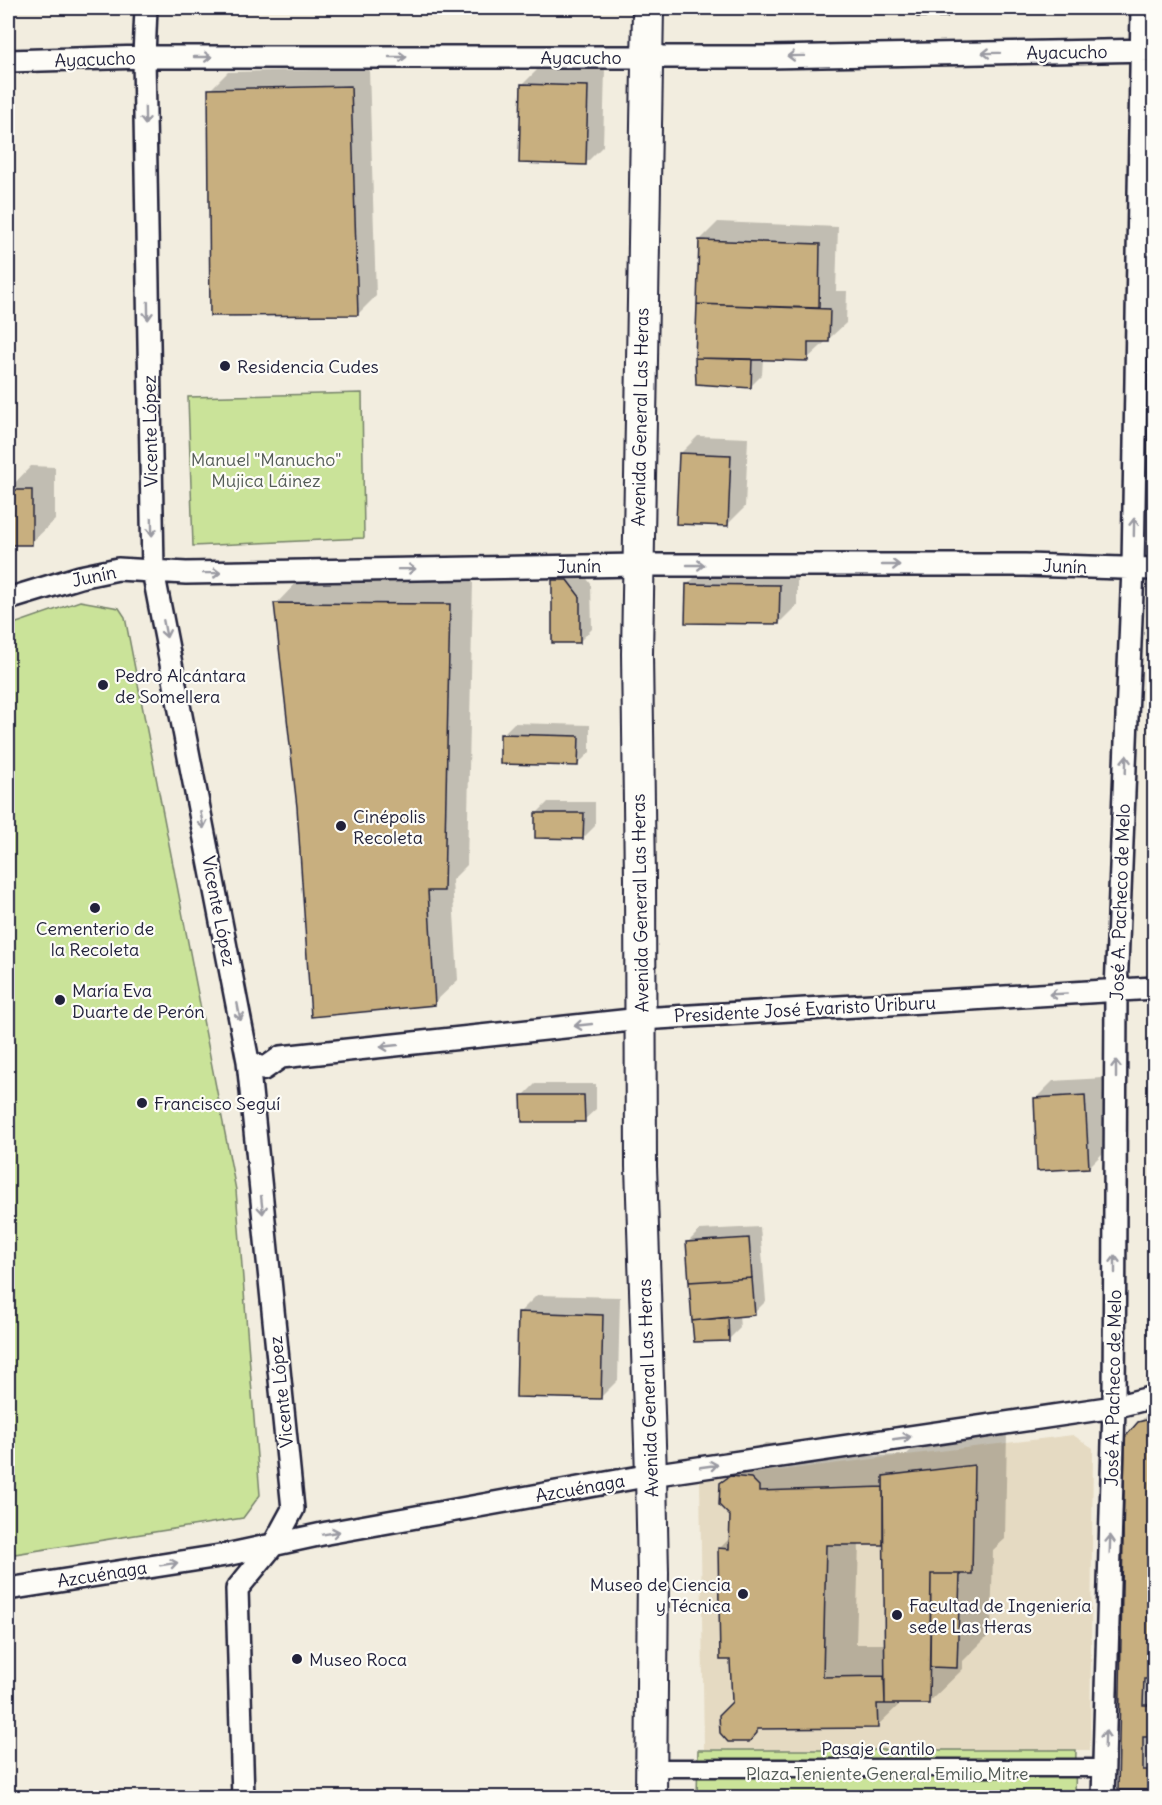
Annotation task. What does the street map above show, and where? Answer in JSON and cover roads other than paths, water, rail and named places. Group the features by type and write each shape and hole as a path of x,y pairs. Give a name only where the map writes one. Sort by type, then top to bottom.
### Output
{"main road":[{"name":"Avenida General Las Heras","path":"648,8 637,565 640,1166 651,1475 653,1767 651,1797"}],"street":[{"name":"Vicente López","path":"146,8 144,57 153,572 248,1061 292,1509 274,1544 237,1589 243,1797"},
{"name":"José A. Pacheco de Melo","path":"1103,1797 1114,1407 1116,991 1133,568 1148,50 1142,8"},
{"name":"Ayacucho","path":"8,61 144,57 647,57 1148,50"},
{"name":"Junín","path":"8,599 80,577 118,569 186,573 637,565 1025,565 1155,568"},
{"name":"Presidente José Evaristo Uriburu","path":"248,1061 264,1070 281,1057 641,1019 1155,988"},
{"name":"Azcuénaga","path":"8,1589 226,1555 274,1544 651,1475 1114,1407 1155,1397"},
{"name":"Pasaje Cantilo","path":"653,1767 1104,1768"}],"place":[{"name":"Residencia Cudes","path":"225,366"},
{"name":"Pedro Alcántara de Somellera","path":"103,685"},
{"name":"Cinépolis Recoleta","path":"341,826"},
{"name":"Cementerio de la Recoleta","path":"95,908"},
{"name":"María Eva Duarte de Perón","path":"60,1000"},
{"name":"Francisco Seguí","path":"142,1103"},
{"name":"Museo de Ciencia y Técnica","path":"743,1594"},
{"name":"Facultad de Ingeniería sede Las Heras","path":"897,1615"},
{"name":"Museo Roca","path":"297,1659"}],"park label":[{"name":"Manuel \"Manucho\" Mujica Láinez","path":"266,469"},
{"name":"Plaza Teniente General Emilio Mitre","path":"887,1773"}]}
